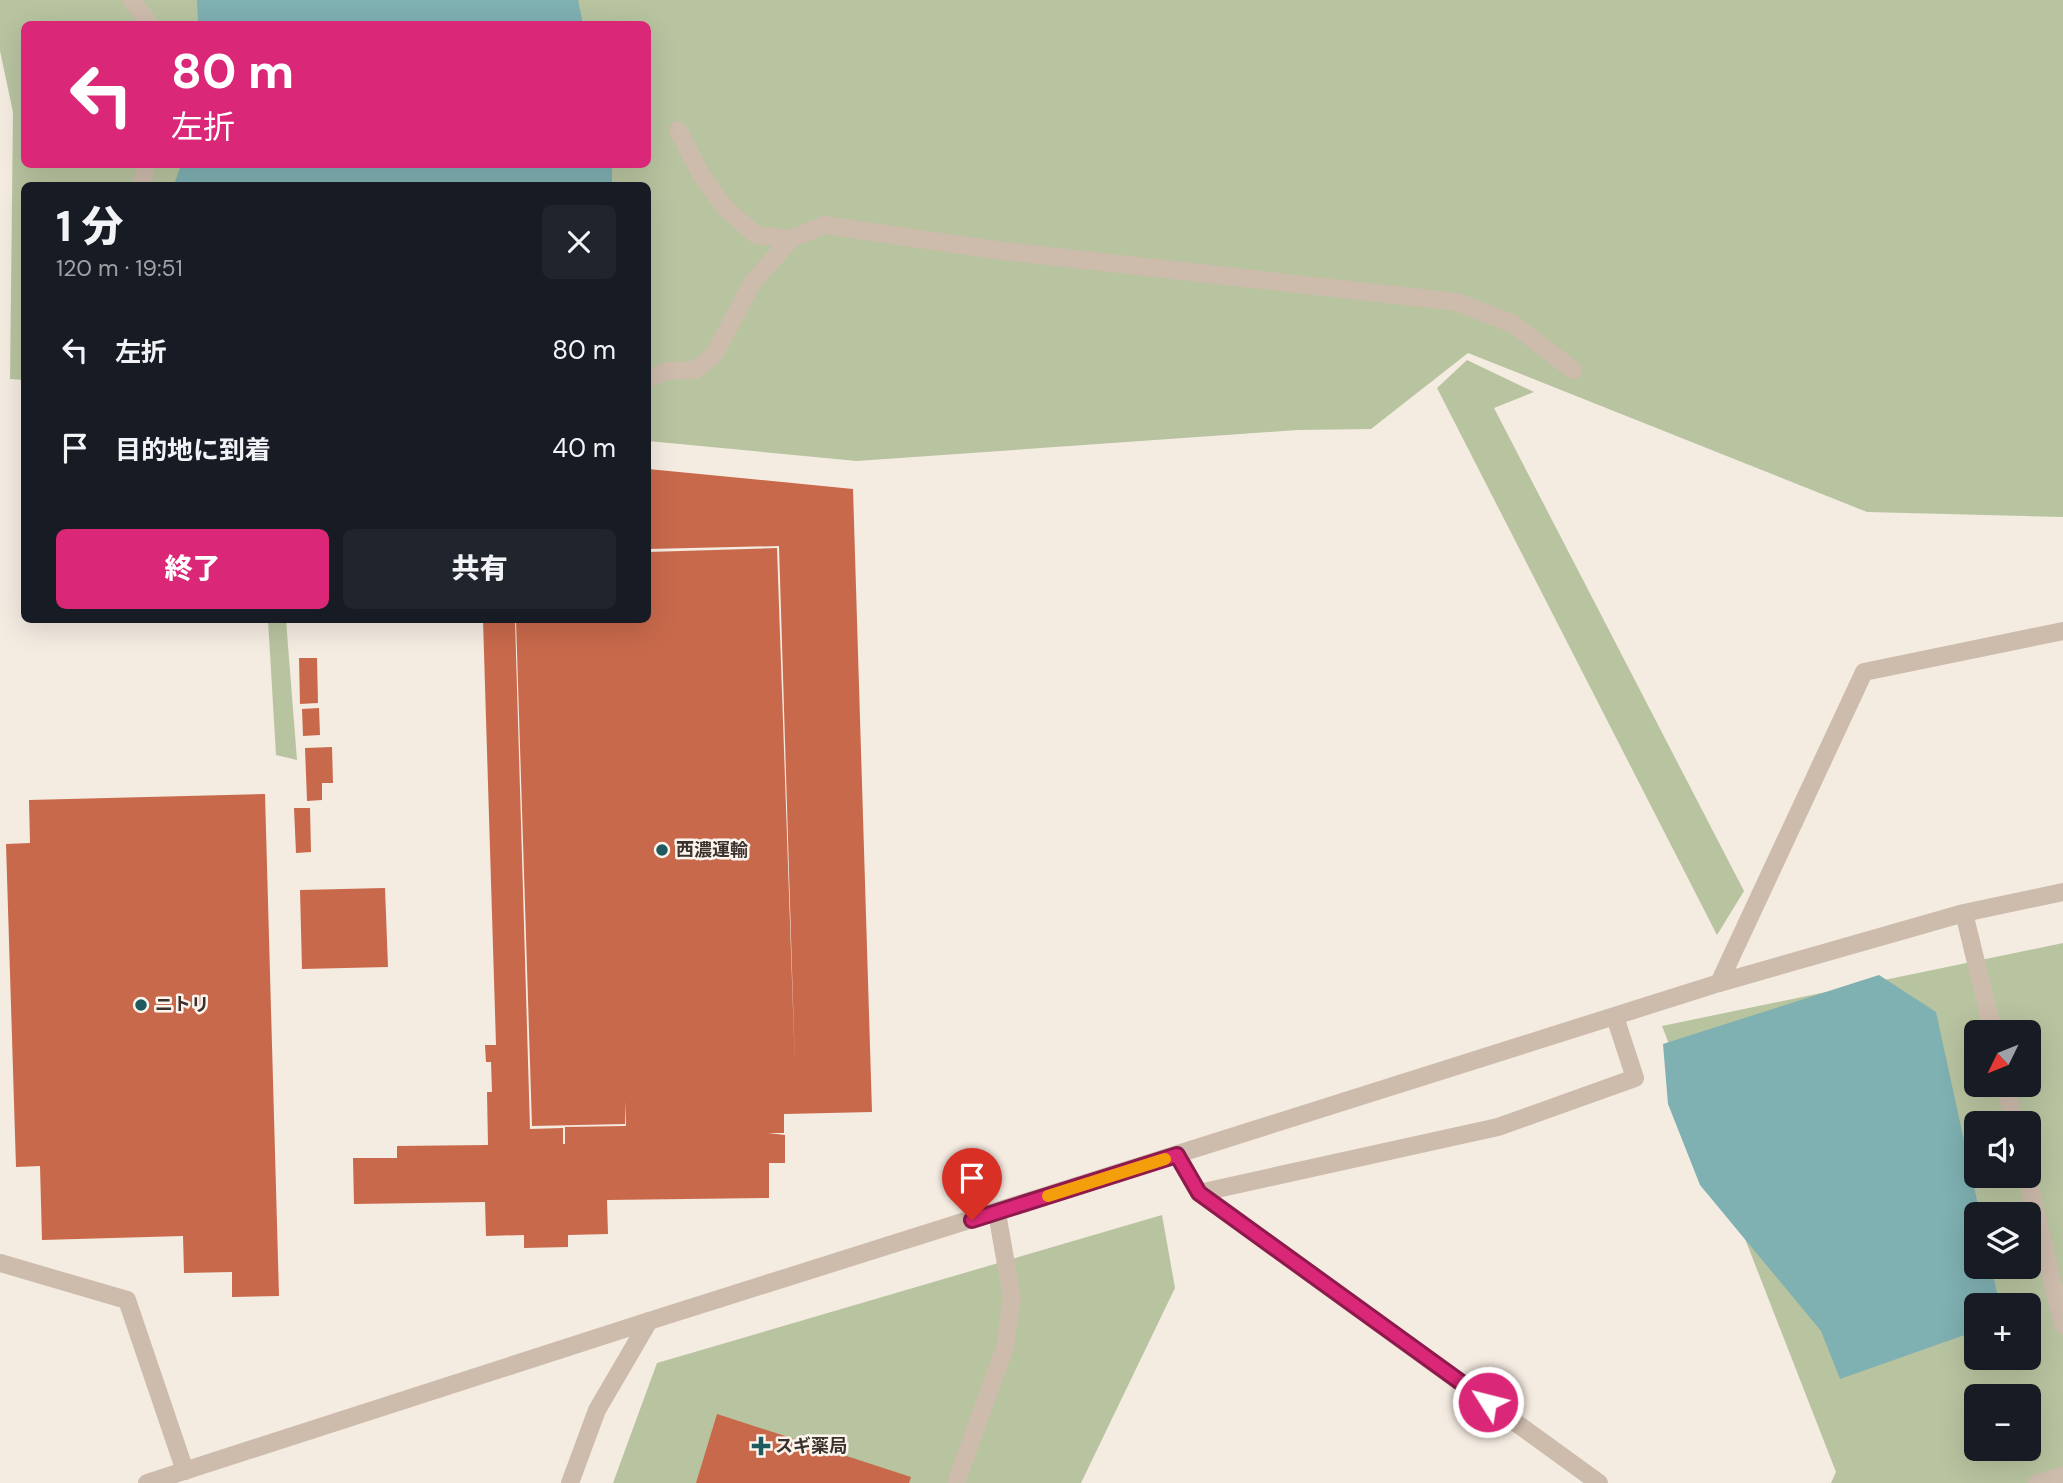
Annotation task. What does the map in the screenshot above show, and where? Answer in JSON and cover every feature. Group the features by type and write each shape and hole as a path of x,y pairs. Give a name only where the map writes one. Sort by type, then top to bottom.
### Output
{"street":[{"path":"131,0 147,21"},
{"path":"678,130 701,174 724,207 756,235 791,239"},
{"path":"651,378 667,372 695,370 714,355 751,284 791,239 824,225 995,250 1457,302 1513,324 1573,370"},
{"path":"1719,983 1864,672 2063,631"},
{"path":"147,1483 649,1321 1719,983 1964,912 2063,892"},
{"path":"1964,912 1990,1020"},
{"path":"1199,1193 1498,1126 1634,1078 1615,1017"},
{"path":"1177,1155 1199,1193 1599,1483"},
{"path":"2030,1188 2063,1325"},
{"path":"956,1483 1007,1335 1012,1298 996,1213"},
{"path":"0,1263 127,1300 186,1471"},
{"path":"570,1483 597,1410 649,1321"},
{"path":"2037,1483 2063,1476"}],"green space":[{"path":"0,0 2063,0 2063,517 1867,512 1468,353 1371,429 1297,430 857,461 651,441 651,182 21,182 21,380 10,379 13,112 0,51"},
{"path":"1467,360 1534,392 1494,408 1744,891 1717,935 1437,388"},
{"path":"268,623 286,623 297,760 276,755"},
{"path":"2063,943 2063,1483 1831,1483 1836,1472 1662,1026"},
{"path":"1162,1215 1175,1288 1081,1483 613,1483 657,1363"}],"water":[{"path":"197,0 578,0 582,21 198,21"},
{"path":"180,168 612,168 612,182 175,182"},
{"path":"1879,975 1936,1012 1964,1141 1964,1188 1974,1188 1977,1202 1964,1202 1964,1279 1994,1279 1997,1293 1964,1293 1964,1335 1840,1379 1821,1331 1700,1185 1668,1104 1663,1044"}],"building":[{"path":"651,469 853,489 872,1112 784,1114 784,1133 768,1133 785,1135 785,1163 769,1163 769,1198 607,1200 608,1234 568,1235 568,1247 524,1248 524,1235 486,1236 485,1202 354,1204 353,1158 397,1158 397,1146 488,1145 487,1092 492,1092 491,1062 486,1062 485,1045 496,1045 483,623 515,623 530,1129 563,1128 565,1144 565,1127 626,1126 625,1101 625,1124 532,1126 516,623 651,623 651,552 777,548 795,1067 779,546 651,549"},
{"path":"299,658 317,658 318,703 300,704"},
{"path":"319,708 320,735 303,736 302,709"},
{"path":"332,747 333,783 322,783 322,800 307,801 305,748"},
{"name":"ニトリ","path":"265,794 279,1296 232,1297 232,1272 184,1273 183,1236 42,1240 40,1166 16,1167 6,844 30,843 29,800"},
{"path":"294,808 310,808 311,852 296,853"},
{"path":"385,888 388,967 302,969 300,890"},
{"name":"スギ薬局","path":"717,1414 911,1477 909,1483 696,1483"}],"slow traffic":[{"path":"1048,1196 1165,1159"}],"place":[{"name":"西濃運輸","path":"662,850"},
{"name":"ニトリ","path":"141,1005"},
{"name":"スギ薬局","path":"761,1446"}],"route":[{"path":"972,1220 1177,1155 1199,1193 1488,1402"}]}
